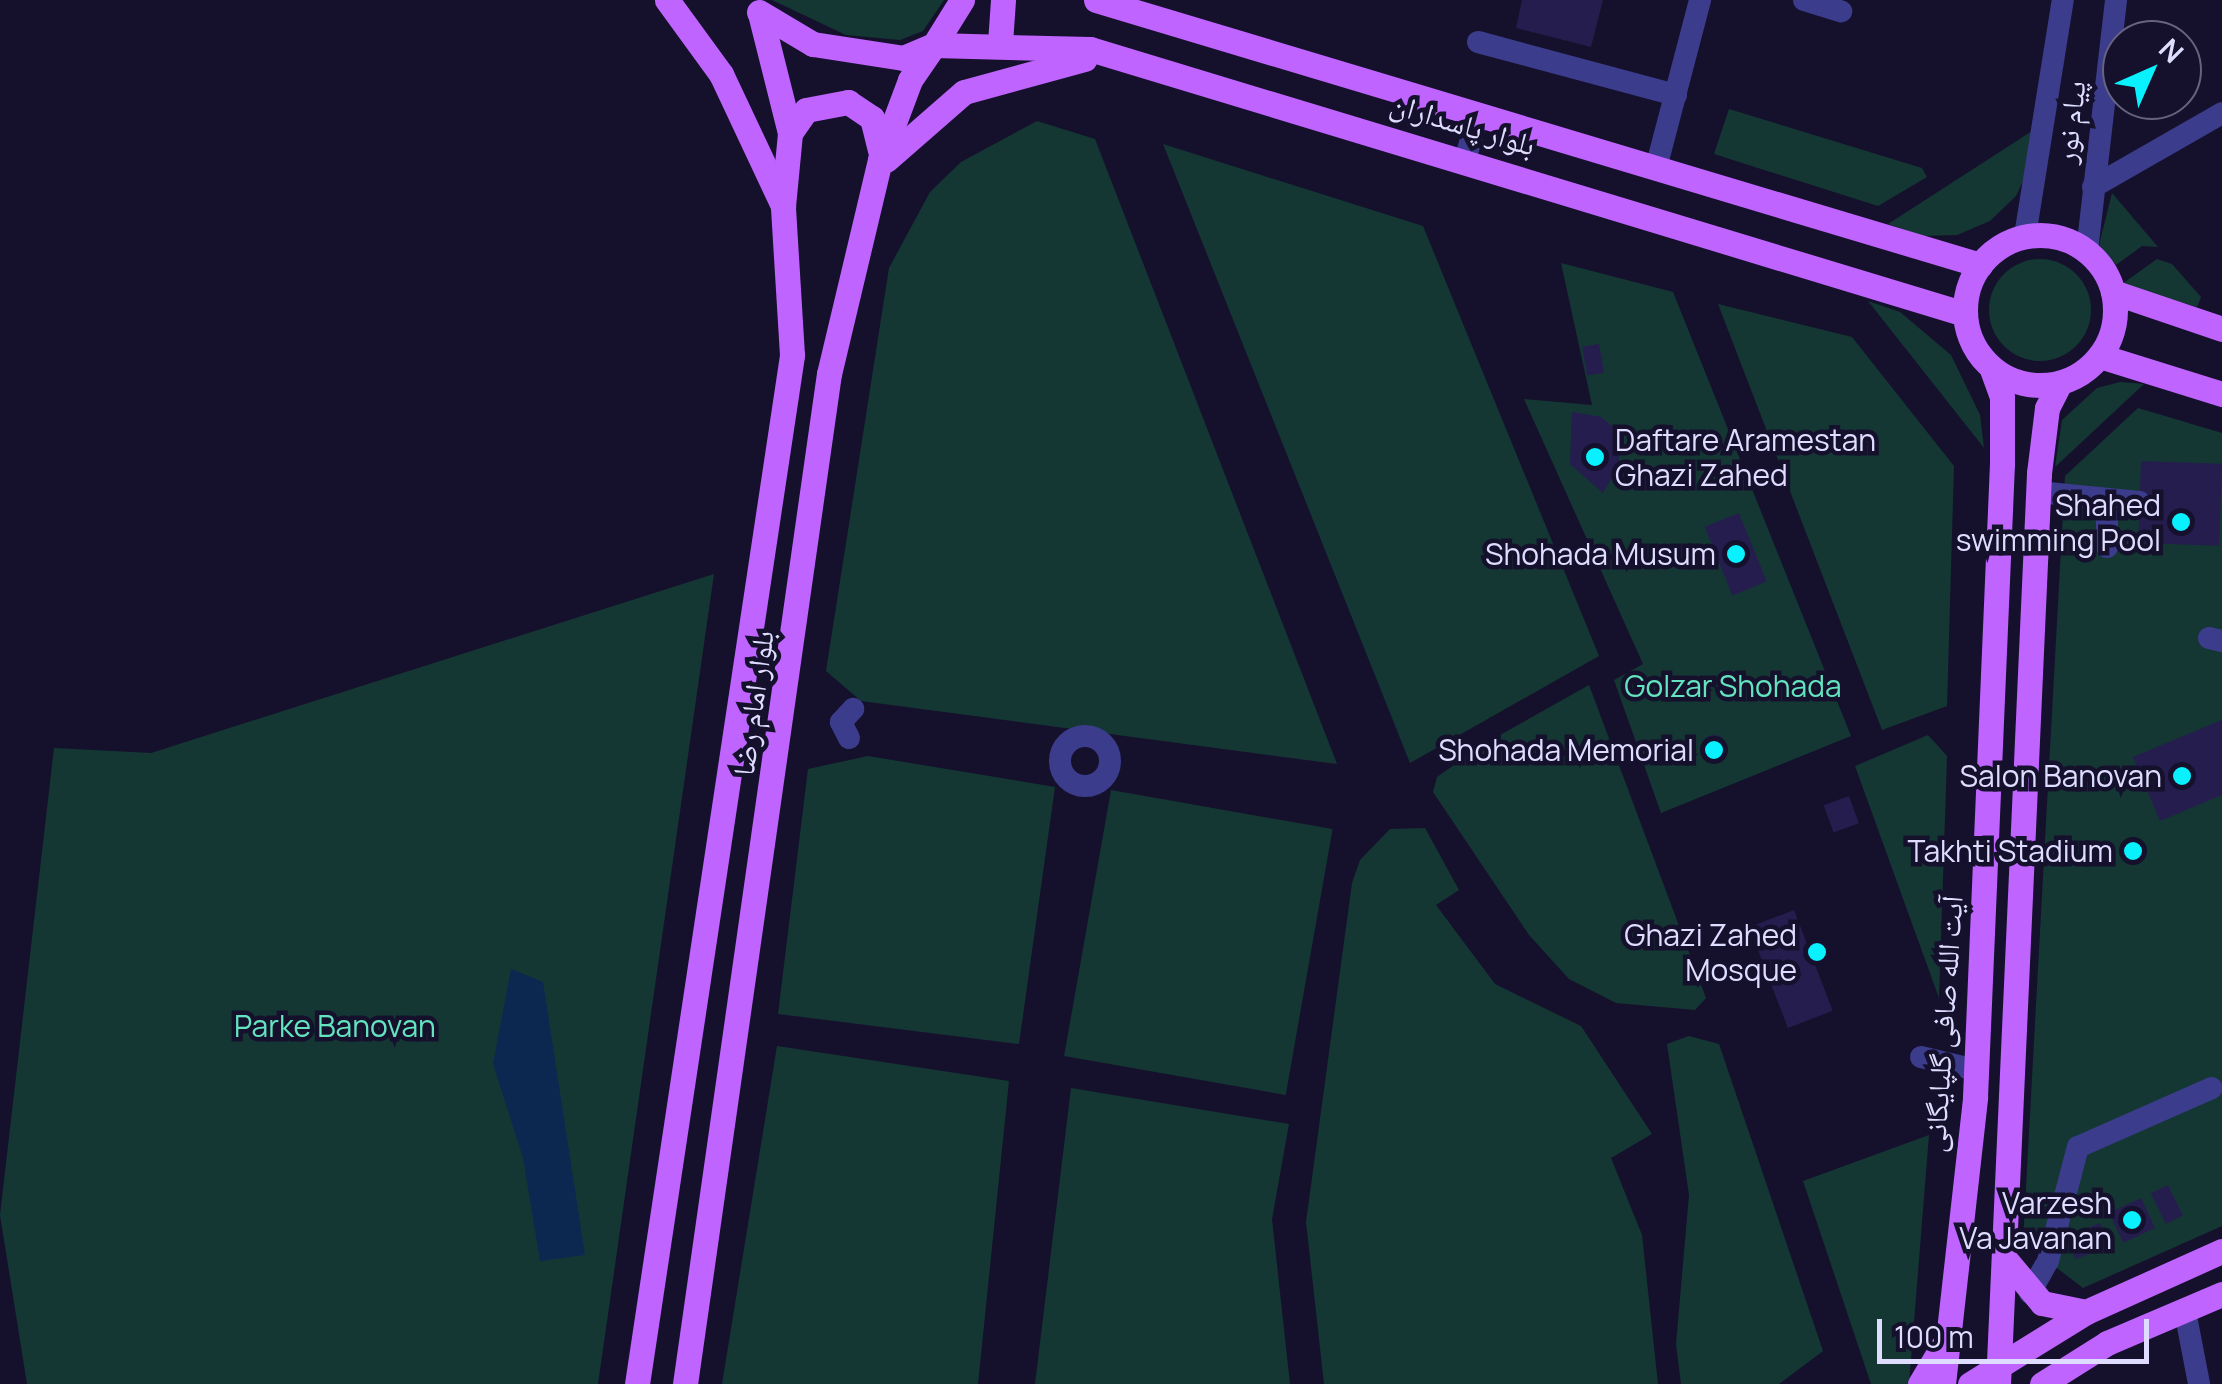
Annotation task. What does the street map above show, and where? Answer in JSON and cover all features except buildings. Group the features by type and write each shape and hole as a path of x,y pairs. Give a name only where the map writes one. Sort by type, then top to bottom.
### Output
{"main road":[{"path":"666,0 720,74 782,206"},
{"name":"بلوار امام رضا","path":"685,1384 829,374 879,166 910,80 962,0"},
{"path":"1000,43 1003,0"},
{"name":"بلوار پاسداران","path":"1096,0 1980,265"},
{"path":"755,7 790,133 782,206"},
{"name":"بلوار پاسداران","path":"755,7 842,52 903,58 934,45 1000,43 1110,55 1466,158 1965,314"},
{"path":"879,166 904,137 964,92 1110,55"},
{"path":"790,133 819,103 848,102 872,118 879,166"},
{"name":"بلوار امام رضا","path":"637,1384 792,355 782,206"},
{"path":"1999,1375 2038,492 2047,408 2060,384 2100,356 2116,314 2113,292 2087,251 2057,238 2025,236 1980,265 1965,314 1992,369 2025,383 2060,384"},
{"path":"2113,292 2222,328"},
{"path":"2100,356 2222,394"},
{"name":"آیت الله صافی گلپایگانی","path":"1943,1384 1976,1070 2002,464 2002,397 1992,369"},
{"path":"1976,1070 2014,1073"},
{"path":"1970,1384 1999,1375 2086,1312 2222,1251"},
{"path":"2006,1260 2030,1293 2086,1312"},
{"path":"2045,1383 2107,1343 2222,1294"},
{"path":"1920,1384 1947,1339"}],"street":[{"path":"1656,168 1661,124 1676,95 1700,0"},
{"path":"1804,0 1841,11"},
{"name":"پیام نور","path":"2025,236 2063,0"},
{"name":"پیام نور","path":"2087,251 2116,0"},
{"path":"1478,42 1676,95"},
{"path":"2093,186 2222,113"},
{"path":"1466,158 1478,114"},
{"path":"2038,492 2140,502"},
{"path":"2107,499 2107,547"},
{"path":"849,738 840,722 852,709"},
{"path":"1921,1056 1976,1070"},
{"path":"2030,1293 2048,1262 2078,1147 2212,1088"},
{"path":"2184,1311 2200,1384"}],"green space":[{"path":"772,0 944,0 923,31 900,40 846,35"},
{"path":"1729,109 1922,168 1927,177 1878,206 1714,154"},
{"path":"1037,121 1095,139 1337,764 861,701 826,671 889,268 930,192 961,162"},
{"path":"2035,129 2031,164 2016,196 1990,221 1957,235 1922,236 1888,224"},
{"path":"1163,144 1423,226 1599,656 1410,763"},
{"path":"2112,193 2158,247 2142,246 2116,265 2099,245"},
{"path":"2040,259 2060,263 2076,274 2087,290 2091,310 2087,330 2076,346 2060,357 2040,361 2020,357 2004,346 1993,330 1989,310 1993,290 2004,274 2020,263"},
{"path":"2157,259 2172,264 2201,297 2197,307 2122,284"},
{"name":"Golzar Shohada","path":"1561,263 1673,292 1851,736 1661,813 1614,680 1643,664 1524,399 1592,405"},
{"path":"1868,301 1900,312 1951,355 1980,415 1984,448"},
{"path":"1718,304 1852,337 1954,466 1947,706 1882,730"},
{"path":"2120,382 2144,384 2055,467 2062,420 2097,388"},
{"name":"Takhti Stadium","path":"2138,408 2222,433 2222,1226 2083,1288 2023,1242 2065,476"},
{"name":"Parke Banovan","path":"714,574 598,1384 27,1384 0,1215 54,748 151,753"},
{"path":"1589,685 1706,998 1695,1010 1616,1003 1569,979 1529,935 1433,792 1437,777 1484,744"},
{"path":"1928,735 1947,756 1939,998 1855,766"},
{"path":"868,756 1055,787 1019,1044 778,1014 808,769"},
{"path":"1111,790 1333,829 1286,1095 1064,1056"},
{"path":"1425,828 1459,890 1436,905 1495,984 1581,1026 1652,1134 1611,1158 1642,1235 1658,1384 1324,1384 1306,1222 1352,883 1360,860 1390,829"},
{"path":"1689,1036 1719,1044 1823,1351 1779,1384 1681,1384 1676,1344 1689,1195 1667,1044"},
{"path":"777,1046 1009,1081 978,1384 722,1384"},
{"path":"1071,1088 1289,1124 1272,1219 1290,1384 1035,1384"},
{"path":"1929,1135 1909,1384 1871,1384 1803,1181"}],"water":[{"path":"511,969 543,982 585,1255 540,1261 523,1158 493,1064"}],"place":[{"name":"Daftare Aramestan Ghazi Zahed","path":"1595,457"},
{"name":"Shahed swimming Pool","path":"2181,522"},
{"name":"Shohada Musum","path":"1736,554"},
{"name":"Shohada Memorial","path":"1714,750"},
{"name":"Salon Banovan","path":"2182,776"},
{"name":"Takhti Stadium","path":"2133,851"},
{"name":"Ghazi Zahed Mosque","path":"1817,952"},
{"name":"Varzesh Va Javanan","path":"2132,1220"}]}
